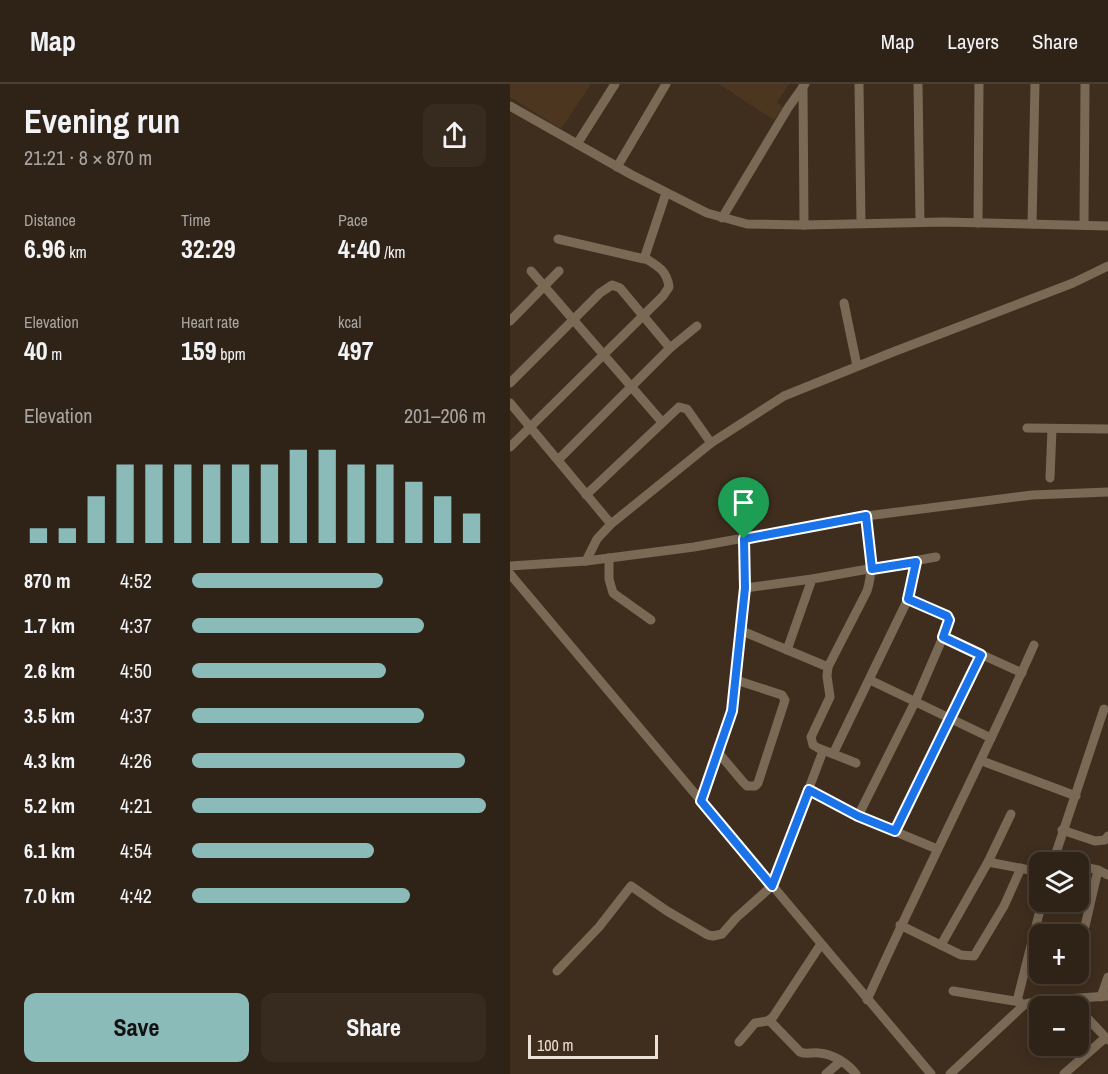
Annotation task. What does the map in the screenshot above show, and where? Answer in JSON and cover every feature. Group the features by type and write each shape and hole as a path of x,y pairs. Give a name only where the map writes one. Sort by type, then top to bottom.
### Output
{"street":[{"path":"577,144 615,84"},
{"path":"617,167 666,84"},
{"path":"860,84 861,223"},
{"path":"918,84 920,222"},
{"path":"978,223 979,84"},
{"path":"1032,224 1035,84"},
{"path":"1084,225 1085,84"},
{"path":"804,85 804,225"},
{"path":"723,218 804,85"},
{"path":"510,106 666,193 708,213 747,224 920,222 1108,226"},
{"path":"645,258 666,193"},
{"path":"558,239 639,260 645,258"},
{"path":"510,447 663,296 669,284 663,270 645,258"},
{"path":"586,561 597,539 611,524 711,443 784,396 1073,283 1108,266"},
{"path":"531,271 662,422"},
{"path":"510,321 559,271"},
{"path":"510,383 606,287 612,285 620,288 670,348"},
{"path":"844,303 857,366"},
{"path":"558,460 670,348 697,326"},
{"path":"510,403 611,524"},
{"path":"586,495 676,408 684,408 711,443"},
{"path":"1028,428 1108,429"},
{"path":"1050,478 1052,429"},
{"path":"510,566 609,558 744,539 866,516 1032,495 1108,492"},
{"path":"856,763 813,745 811,737 829,701 828,667 867,591 872,569 866,516"},
{"path":"701,801 730,717 742,631 745,588 744,539"},
{"path":"745,588 812,579 936,557"},
{"path":"609,558 609,579 613,593 651,620"},
{"path":"556,971 604,921 631,886 667,911 713,936 722,934 736,918 772,886 809,790 828,752 870,681 908,599 916,562"},
{"path":"510,574 931,1074"},
{"path":"787,650 812,579"},
{"path":"858,816 915,702 949,620 947,616 908,599"},
{"path":"742,631 828,667"},
{"path":"943,637 1022,673"},
{"path":"867,1000 900,925 982,761 1034,645"},
{"path":"895,831 981,655"},
{"path":"717,751 742,782 747,786 755,786 758,783 785,700 782,695 736,680"},
{"path":"870,681 992,738"},
{"path":"1056,852 1104,709"},
{"path":"982,761 1076,796"},
{"path":"809,790 858,816 937,849"},
{"path":"941,945 988,862 1011,814"},
{"path":"1062,830 1095,841 1105,840 1108,836"},
{"path":"988,862 1029,870"},
{"path":"900,925 961,955 974,956 1004,906 1021,868"},
{"path":"1089,868 1108,876"},
{"path":"1086,924 1098,870"},
{"path":"950,1074 1021,1003 1040,912"},
{"path":"739,1042 756,1023 769,1020 821,944"},
{"path":"1089,998 1104,997 1108,977"},
{"path":"953,991 1021,1003 1029,1002"},
{"path":"1064,1074 1107,1039 1089,1019"},
{"path":"769,1020 802,1053 819,1053 841,1061 855,1074"},
{"path":"826,1074 841,1061"}],"shaded area":[{"path":"510,84 591,84 561,129 510,97"},
{"path":"719,84 789,84 777,102 783,108 774,120"}],"route":[{"path":"866,516 872,569 916,562 908,599 947,616 949,620 943,637 981,655 895,831 858,816 809,790 772,886 701,801 732,711 745,588 744,539 866,516"}]}
